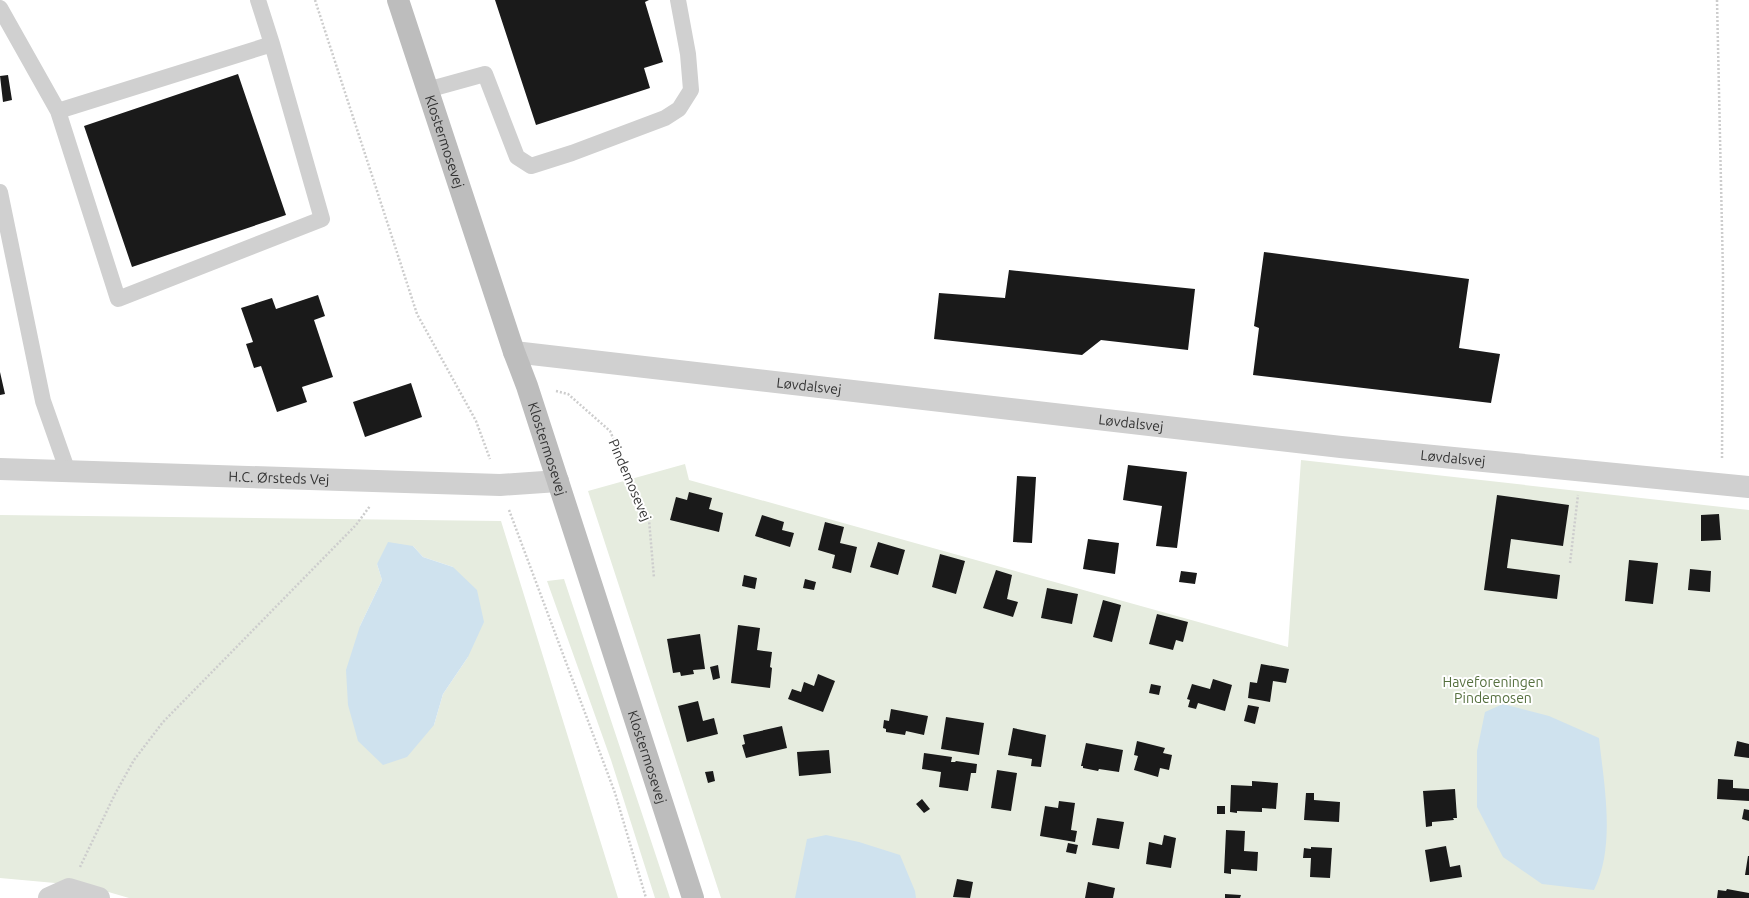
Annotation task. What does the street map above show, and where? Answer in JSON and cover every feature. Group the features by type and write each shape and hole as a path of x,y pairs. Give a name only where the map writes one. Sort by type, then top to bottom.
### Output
{"main road":[{"name":"Klostermosevej","path":"398,0 514,352 527,386 693,898"}],"street":[{"name":"Løvdalsvej","path":"514,352 1341,447 1749,487"},
{"name":"H.C. Ørsteds Vej","path":"0,469 500,486 558,481"},
{"path":"49,898 69,889 100,898"}],"lane":[{"path":"2,16 58,111 118,299 322,219 258,0"},
{"path":"427,90 485,74 517,157 531,166 579,150 665,118 679,109 691,90 688,54 678,0"},
{"path":"58,111 272,44"},
{"path":"0,192 43,401 68,472"}],"path":[{"path":"315,0 417,314 476,421 615,793 646,898"},
{"path":"1717,0 1723,274 1722,484"},
{"name":"Pindemosevej","path":"527,386 568,394 610,431 649,520 654,578"},
{"path":"1570,563 1580,470"},
{"path":"69,889 114,794 134,760 163,722 356,525 390,482"}],"green space":[{"name":"Haveforeningen Pindemosen","path":"1301,460 1749,510 1749,898 721,898 588,491 685,464 689,480 1288,647"},
{"path":"0,515 501,521 618,898 129,898 88,886 0,878","holes":["413,546 423,557 453,567 468,657 443,694 434,725 360,626 382,580 377,564"]},
{"path":"564,579 670,898 655,898 611,760 547,581"}],"water":[{"path":"388,542 413,546 423,557 453,567 477,590 484,622 468,657 443,694 434,725 407,757 383,765 358,741 348,705 346,670 360,626 382,580 377,564"},
{"path":"1503,704 1549,716 1599,738 1607,815 1607,835 1601,873 1594,890 1542,884 1503,857 1477,807 1477,751 1485,712"},
{"path":"826,835 859,842 900,855 915,891 916,898 795,898 807,839"}],"building":[{"path":"495,0 649,0 645,2 663,62 644,68 650,88 536,125"},
{"path":"238,74 286,215 132,267 84,126"},
{"path":"8,75 12,100 3,102 0,76"},
{"path":"1264,252 1469,279 1459,348 1500,354 1491,403 1253,375 1259,328 1254,326"},
{"path":"1009,270 1195,289 1188,350 1101,340 1082,355 934,339 939,293 1005,298"},
{"path":"318,295 325,316 314,320 333,377 302,387 307,402 277,412 261,366 254,368 246,344 253,342 241,308 272,298 276,309"},
{"path":"0,372 5,394 0,395"},
{"path":"411,383 422,417 365,437 353,402"},
{"path":"1128,465 1187,472 1177,548 1156,546 1162,506 1123,500"},
{"path":"1017,476 1036,477 1032,543 1013,542"},
{"path":"689,492 712,498 709,509 723,513 719,532 670,520 676,497 687,500"},
{"path":"1497,495 1569,505 1563,546 1511,539 1507,568 1560,575 1557,599 1484,590"},
{"path":"1719,514 1721,540 1701,541 1701,515"},
{"path":"762,515 784,522 782,530 794,533 790,547 755,536"},
{"path":"825,522 844,527 840,543 857,547 851,573 832,568 835,555 818,550"},
{"path":"1088,539 1119,543 1115,574 1083,569"},
{"path":"878,542 905,550 898,575 870,567"},
{"path":"940,554 965,561 956,594 932,587"},
{"path":"1629,560 1658,563 1653,604 1625,601"},
{"path":"1690,569 1711,571 1710,592 1688,590"},
{"path":"996,570 1012,575 1007,599 1018,602 1013,617 983,608"},
{"path":"1181,571 1197,573 1195,584 1179,582"},
{"path":"744,575 757,578 755,589 742,586"},
{"path":"805,579 816,582 814,590 803,588"},
{"path":"1047,588 1078,594 1072,624 1041,618"},
{"path":"1103,600 1121,605 1112,642 1093,637"},
{"path":"1157,614 1188,622 1183,642 1176,640 1173,650 1149,644"},
{"path":"738,625 760,628 757,650 772,652 770,688 731,683"},
{"path":"700,634 705,669 693,670 694,674 681,676 680,672 673,673 667,639"},
{"path":"1261,664 1289,669 1286,683 1273,681 1270,702 1248,698 1250,682 1257,683"},
{"path":"718,665 720,678 713,680 710,667"},
{"path":"818,674 835,681 823,712 788,699 792,689 801,692 804,682 814,686"},
{"path":"1213,679 1232,685 1225,711 1198,703 1196,709 1188,707 1190,700 1187,699 1192,684 1210,689"},
{"path":"1151,684 1161,686 1159,695 1149,693"},
{"path":"698,701 703,721 714,718 718,734 687,742 678,706"},
{"path":"1248,705 1259,707 1255,724 1244,721"},
{"path":"891,709 928,716 924,735 906,731 905,735 886,732 886,729 883,728 884,720 889,721"},
{"path":"946,717 984,723 979,755 941,749"},
{"path":"782,726 787,748 746,758 742,745 745,744 743,735"},
{"path":"1013,728 1046,735 1041,767 1031,766 1032,759 1008,755"},
{"path":"1137,741 1165,748 1163,753 1172,755 1169,770 1160,768 1158,777 1134,770 1138,756 1134,755"},
{"path":"1737,741 1749,744 1749,758 1734,756"},
{"path":"1086,743 1123,750 1119,772 1099,769 1098,771 1083,768 1083,766 1081,766"},
{"path":"829,750 831,773 799,776 797,752"},
{"path":"924,753 952,757 951,762 956,761 977,764 976,773 971,773 968,791 939,787 941,772 922,769"},
{"path":"997,770 1017,773 1011,811 991,808"},
{"path":"713,771 715,781 708,783 705,772"},
{"path":"1718,779 1733,780 1733,788 1749,789 1749,801 1717,799"},
{"path":"1252,781 1278,783 1276,809 1262,808 1262,812 1230,812 1231,785 1252,786"},
{"path":"1455,789 1457,818 1453,818 1454,820 1432,822 1432,826 1426,827 1423,791"},
{"path":"1306,793 1314,793 1314,800 1340,802 1339,822 1304,820"},
{"path":"922,799 930,809 924,813 916,804"},
{"path":"1059,801 1075,803 1071,830 1077,831 1075,842 1040,836 1045,806 1058,808"},
{"path":"1217,806 1225,806 1225,814 1217,814"},
{"path":"1744,809 1749,810 1749,821 1742,819"},
{"path":"1097,818 1124,822 1119,849 1092,845"},
{"path":"1226,830 1245,831 1244,851 1258,852 1257,871 1231,869 1231,874 1224,873"},
{"path":"1164,835 1176,838 1171,868 1146,864 1149,842 1162,845"},
{"path":"1068,843 1078,845 1076,854 1066,852"},
{"path":"1446,846 1450,867 1460,865 1462,877 1430,882 1425,850"},
{"path":"1311,847 1332,848 1330,878 1310,877 1311,858 1303,858 1304,848 1311,849"},
{"path":"1748,856 1749,875 1745,875"},
{"path":"957,879 973,882 970,898 953,897"},
{"path":"1088,882 1115,888 1113,898 1085,898"},
{"path":"1727,889 1749,893 1749,898 1717,898 1718,890 1726,891"},
{"path":"1225,894 1241,895 1240,898 1225,898"}]}
